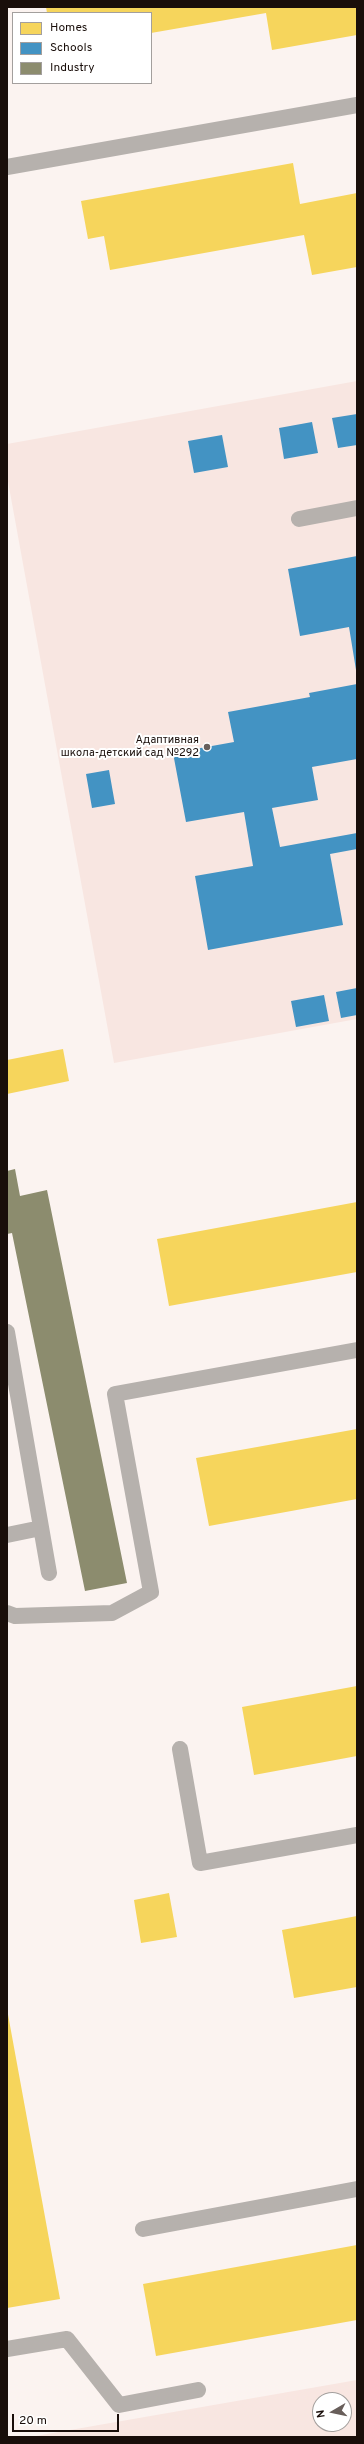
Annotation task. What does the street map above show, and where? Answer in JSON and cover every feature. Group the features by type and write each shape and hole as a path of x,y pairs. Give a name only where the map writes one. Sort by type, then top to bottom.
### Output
{"lane":[{"path":"7,167 357,105"},
{"path":"299,519 357,508"},
{"path":"7,1332 49,1573"},
{"path":"7,1613 15,1616 112,1613 151,1592 115,1394 357,1350"},
{"path":"7,1535 41,1528"},
{"path":"180,1749 200,1863 357,1835"},
{"path":"143,2229 357,2190"},
{"path":"7,2349 67,2339 119,2405 198,2390"}],"shaded area":[{"name":"Адаптивная школа-детский сад №292","path":"357,381 357,1019 114,1063 7,476 7,444"},
{"path":"357,2380 357,2437 30,2437"}],"building: Homes":[{"path":"46,7 357,7 357,35 272,50 266,13 152,33 152,12 47,12"},
{"path":"293,163 300,204 357,193 357,267 312,275 304,235 110,270 104,236 88,239 81,201"},
{"path":"63,1049 69,1081 7,1094 7,1060"},
{"path":"357,1202 357,1272 169,1306 157,1239"},
{"path":"357,1429 357,1499 209,1526 196,1458"},
{"path":"357,1686 357,1756 254,1775 242,1707"},
{"path":"169,1893 177,1937 141,1943 134,1900"},
{"path":"357,1916 357,1987 294,1998 282,1930"},
{"path":"7,2009 60,2299 7,2308"},
{"path":"357,2245 357,2320 156,2356 143,2284"}],"building: Schools":[{"path":"357,414 357,445 338,448 332,418"},
{"path":"312,422 318,453 284,459 279,428"},
{"path":"222,435 228,467 194,473 188,441"},
{"path":"357,556 356,670 349,627 300,636 288,569"},
{"path":"357,684 357,759 312,767 318,800 272,808 280,847 357,833 357,849 330,854 343,925 208,950 195,876 253,866 244,812 186,822 173,753 234,742 228,712 310,697 309,693"},
{"path":"109,770 115,804 92,808 86,774"},
{"path":"357,988 357,1015 341,1018 336,992"},
{"path":"324,995 329,1021 296,1027 291,1001"}],"building: Industry":[{"path":"15,1169 20,1196 47,1190 127,1583 85,1591 12,1233 7,1234 7,1171"}],"place":[{"name":"Адаптивная школа-детский сад №292","path":"207,747"}]}
